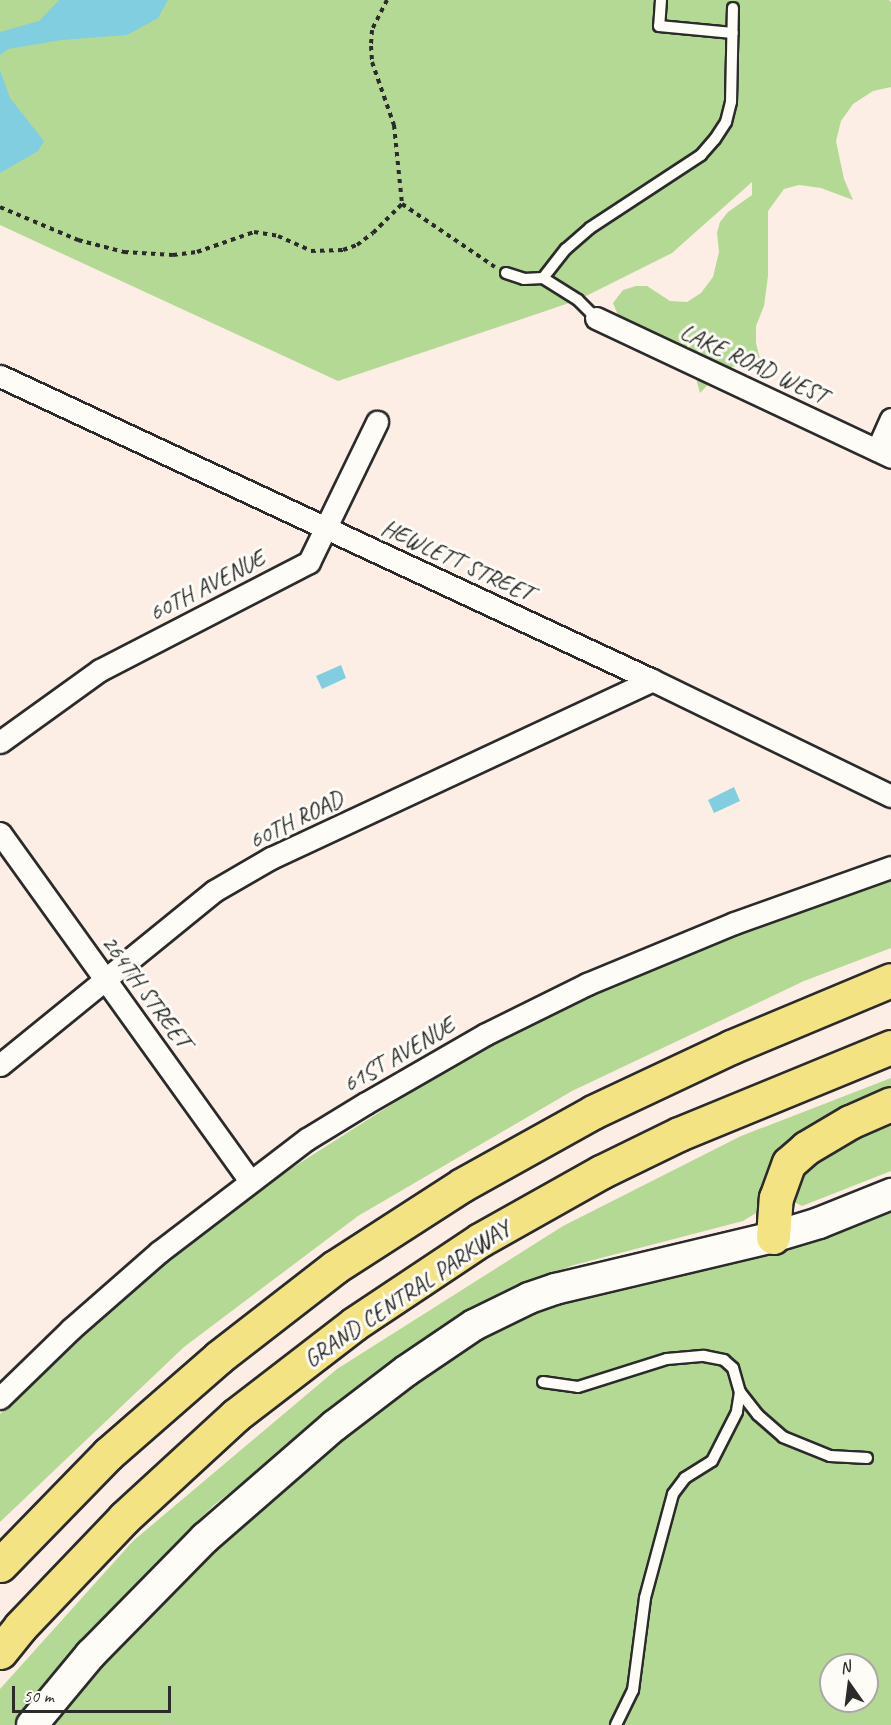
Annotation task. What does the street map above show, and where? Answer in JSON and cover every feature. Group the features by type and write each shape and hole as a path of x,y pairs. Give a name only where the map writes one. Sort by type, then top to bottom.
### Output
{"highway":[{"path":"0,1564 108,1454 219,1357 334,1267 462,1185 593,1112 732,1047 891,980"},
{"name":"GRAND CENTRAL PARKWAY","path":"0,1652 20,1627 132,1510 236,1415 354,1324 480,1240 602,1172 679,1134 891,1047"},
{"path":"773,1238 776,1198 789,1163 806,1148 850,1122 891,1104"}],"main road":[{"path":"32,1725 91,1654 205,1538 334,1426 438,1349 504,1310 555,1289 773,1238 819,1223 891,1194"}],"street":[{"name":"LAKE ROAD WEST","path":"596,318 884,453"},
{"name":"HEWLETT STREET","path":"0,376 652,680 891,796"},
{"path":"884,453 891,418"},
{"name":"60TH AVENUE","path":"0,742 100,670 309,562 377,422"},
{"name":"60TH ROAD","path":"0,1065 214,891 271,858 652,680"},
{"name":"264TH STREET","path":"0,832 250,1181"},
{"name":"61ST AVENUE","path":"0,1398 71,1329 150,1260 307,1139 366,1103 486,1034 587,984 734,923 891,867"}],"lane":[{"path":"661,0 659,26 733,33"},
{"path":"543,278 566,249 590,228 701,155 715,139 726,122 731,102 733,8"},
{"path":"506,273 524,279 543,278 578,300 596,318"},
{"path":"543,1382 578,1387 667,1359 704,1356 724,1360 733,1368 740,1392 758,1415 783,1437 830,1456 867,1458"},
{"path":"616,1725 633,1690 645,1599 673,1494 686,1478 712,1461 737,1413 740,1392"}],"path":[{"path":"387,0 372,30 372,62 394,125 402,204"},
{"path":"0,207 78,240 124,252 174,255 197,252 254,232 278,236 311,251 343,250 357,246 402,204"},
{"path":"402,204 506,273"}],"green space":[{"path":"0,0 889,0 891,2 891,87 873,91 853,104 841,121 836,141 844,179 853,200 821,188 799,185 784,189 768,211 768,276 764,306 756,326 756,343 760,359 722,370 700,393 694,371 645,331 618,315 613,303 623,290 636,286 647,286 670,301 687,302 701,293 713,277 719,252 717,233 720,222 728,212 752,195 752,182 672,253 578,300 338,381 0,225"},
{"path":"891,875 891,948 804,981 572,1091 358,1216 184,1347 0,1522 0,1414 94,1321 267,1184 469,1055 613,984 756,922"},
{"path":"891,1078 891,1090 801,1134 772,1158 756,1213 743,1221 574,1265 503,1291 426,1337 213,1506 90,1630 13,1725 0,1725 0,1689 133,1541 337,1369 563,1226 741,1136"},
{"path":"891,1115 891,1171 802,1206 788,1199 807,1159"},
{"path":"891,1194 891,1725 32,1725 91,1654 474,1325"}],"water":[{"path":"59,0 168,0 158,18 127,35 61,40 8,49 0,55 0,32 39,21"},
{"path":"0,70 10,98 44,141 38,151 0,173"},
{"path":"341,665 346,678 322,689 316,676"},
{"path":"734,787 740,801 714,813 708,800"}]}
